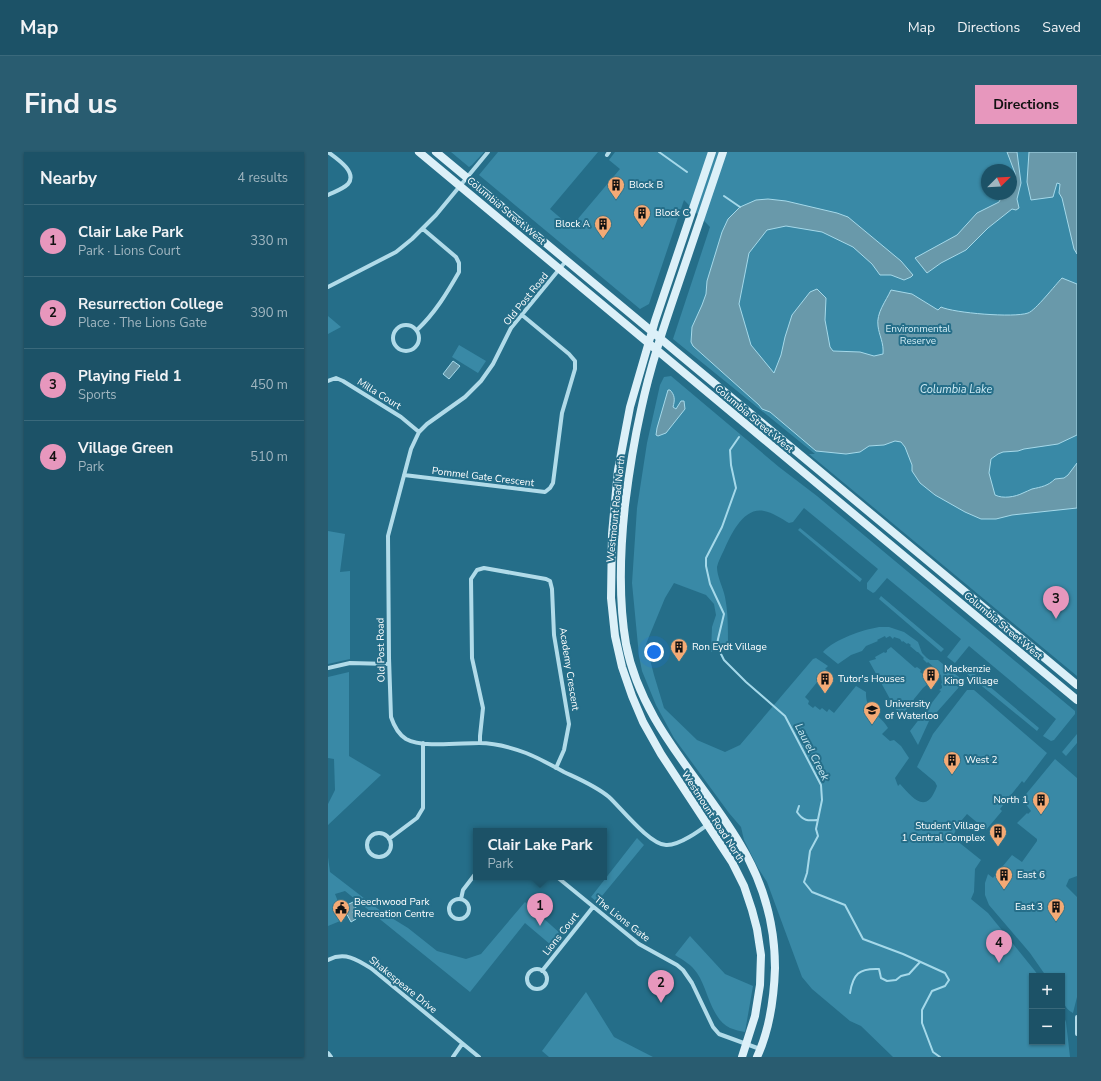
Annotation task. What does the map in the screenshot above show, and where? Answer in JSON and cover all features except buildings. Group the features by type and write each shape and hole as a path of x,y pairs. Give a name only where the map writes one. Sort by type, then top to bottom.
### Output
{"main road":[{"name":"Columbia Street West","path":"419,152 1077,700"},
{"name":"Columbia Street West","path":"436,152 1077,685"},
{"name":"Westmount Road North","path":"712,152 652,331 630,407 618,470 612,534 611,598 614,628 622,667 643,722 661,754 706,825 732,862 744,886 757,929 761,955 760,985 755,1016 742,1057"},
{"name":"Westmount Road North","path":"723,152 656,350 641,408 632,454 622,535 620,566 621,604 631,664 640,690 653,717 681,760 740,844 753,867 763,891 774,935 775,953 774,991 771,1013 759,1053"}],"street":[{"path":"328,152 349,170 351,175 348,184 328,194"},
{"path":"328,286 396,252 423,230 488,152"},
{"path":"417,330 429,319 440,304 460,268 456,258 423,230"},
{"name":"Old Post Road","path":"566,261 511,328 493,364 481,381 465,397 427,424 419,432 410,449 388,536 391,717 397,731 407,739 423,743 480,743 504,745 528,753 597,788 645,834 663,845 670,845 681,841 721,815"},
{"name":"Pommel Gate Crescent","path":"404,475 545,492 550,488 553,483 562,413 575,369 575,361 569,354 522,315"},
{"path":"403,325 408,325 417,330 420,338 415,348 407,351 398,349 393,339 396,329 403,325"},
{"name":"Milla Court","path":"328,381 336,378 343,381 401,418 419,432"},
{"name":"Academy Crescent","path":"480,743 483,708 472,658 471,579 477,570 484,568 546,579 550,581 552,589 554,635 569,724 564,750 556,768"},
{"path":"328,668 350,663 389,664"},
{"path":"389,839 417,818 423,808 423,743"},
{"path":"375,833 382,833 389,839 390,849 384,857 372,856 367,851 366,842 371,835 375,833"},
{"path":"461,899 463,890 473,877"},
{"name":"The Lions Gate","path":"560,880 639,944 684,970 692,983 713,1027 719,1034 746,1044 759,1053"},
{"path":"461,899 467,904 468,911 466,916 463,918 456,918 450,914 449,907 454,900 461,899"},
{"name":"Lions Court","path":"542,971 592,907"},
{"name":"Shakespeare Drive","path":"328,960 333,957 344,955 357,959 372,969 479,1057"},
{"name":"Lions Court","path":"536,970 542,971 546,976 547,983 541,989 535,989 528,980 529,974 536,970"},
{"path":"1077,1017 1077,1034"},
{"path":"453,1057 462,1044"},
{"path":"328,1053 331,1057"}],"green space":[{"path":"451,152 484,152 469,167"},
{"name":"Environmental Reserve","path":"498,152 598,152 550,209 571,227 620,169 609,160 615,152 1077,152 1077,676 809,454 815,454 673,339 710,227 684,200 649,304 640,309 479,175"},
{"path":"328,316 341,327 328,334"},
{"path":"459,345 486,361 478,373 452,357"},
{"path":"671,376 1075,711 1075,714 1054,740 1051,741 1043,736 1056,719 969,646 955,663 947,657 961,639 887,578 875,592 873,593 867,589 867,583 878,569 804,508 793,522 789,523 764,511 750,513 739,523 730,537 717,567 726,603 728,643 711,652 712,627 716,615 714,604 706,595 674,583 665,598 646,644 664,708 697,740 725,752 740,745 813,659 816,658 828,666 825,669 827,670 805,697 809,701 808,704 813,708 815,706 820,710 822,708 827,712 829,709 834,713 856,686 866,692 866,699 870,708 888,728 882,734 890,741 894,740 901,746 909,758 895,778 898,786 900,784 919,802 928,800 933,795 937,786 935,782 917,767 933,734 967,690 974,690 1047,753 1024,783 1022,781 1000,809 1002,811 986,830 967,814 956,827 957,828 954,834 951,836 981,860 975,869 974,892 971,899 988,913 1037,973 1029,973 1029,1045 1065,1045 1065,1020 1070,1057 893,1057 861,1026 850,1021 812,989 802,977 767,882 744,840 741,827 674,738 656,705 642,671 639,656 632,583 637,508 647,443 660,385 664,377"},
{"path":"800,528 862,579 860,582 798,530"},
{"path":"328,531 345,534 340,572 350,571 350,659 328,664"},
{"path":"881,596 944,649 941,652 879,599"},
{"path":"879,627 889,627 904,632 918,642 922,653 927,658 930,660 938,660 960,678 960,686 929,721 918,745 910,731 941,691 939,690 942,688 941,675 935,671 936,669 928,662 927,663 918,652 910,646 911,645 894,637 893,639 890,636 886,638 885,636 877,640 878,641 866,646 862,651 851,655 838,664 823,652 828,647 842,639 865,630"},
{"path":"891,647 915,668 917,667 921,670 920,672 924,675 923,676 925,678 927,677 930,682 923,688 914,699 910,707 903,712 900,717 869,661 876,659 875,657 884,652 887,652 887,650"},
{"path":"964,665 1039,728 1037,731 961,669"},
{"path":"349,672 349,756 381,775 328,825 328,804 335,790 334,759 328,758 328,677"},
{"path":"1077,734 1077,743 1066,756 1062,752"},
{"path":"1055,759 1077,778 1077,876 1069,879 1066,886 1077,897 1077,997 1073,1013 1065,1006 1065,973 1044,973 1030,953 989,905 985,895 985,883 988,874 993,878 1012,855 1022,862 1037,841 1037,839 1017,823 1031,811 1022,799"},
{"path":"637,838 644,845 597,902 591,897 604,880 607,880 607,876"},
{"path":"328,857 330,872 382,912 408,928 437,951 466,959 481,954 525,902 561,934 551,945 525,923 470,992 345,891 335,894 345,919 328,926"},
{"path":"690,936 725,974 753,986 745,1032 730,1028 718,1018 695,970 675,955"},
{"path":"586,992 614,1037 653,1057 549,1057 542,1051"}],"water":[{"path":"1007,152 1017,152 1021,183 1017,199 1017,164 1012,164"},
{"path":"1029,152 1077,152 1077,254 1074,249 1062,198 1059,193 1060,184 1057,183 1053,197 1031,200 1027,182"},
{"name":"Columbia Lake","path":"768,199 786,201 848,217 901,261 913,275 904,280 891,275 880,275 872,264 853,247 822,232 786,226 767,230 749,253 739,304 751,345 774,373 781,355 792,315 810,292 817,289 826,298 825,320 830,347 833,351 860,352 874,356 883,354 878,316 891,290 912,294 938,310 941,307 971,313 1010,315 1028,313 1031,311 1062,278 1077,284 1077,435 1058,444 998,454 991,459 989,473 995,495 1009,497 1044,486 1055,479 1064,478 1077,463 1077,508 1012,515 996,519 981,519 935,495 920,483 912,471 912,465 905,447 901,442 895,441 884,445 869,446 860,452 846,454 816,451 770,412 762,409 693,346 691,342 692,327 706,294 707,281 722,232 728,219 740,207 756,200"},
{"path":"1017,199 1019,208 1016,210 1012,209 988,228 966,250 941,263 927,273 915,258 957,235 977,213 999,202 1000,200"},
{"path":"453,361 460,366 449,379 443,374"},
{"path":"668,390 672,392 674,396 673,407 676,409 681,401 684,401 685,409 666,433 658,436 656,435 657,428"},
{"path":"353,902 356,907 353,912 356,919 351,922 343,907"}],"waterway":[{"path":"659,152 687,172"},
{"path":"724,196 740,207"},
{"name":"Laurel Creek","path":"739,437 730,450 731,465 736,488 722,527 706,558 706,566 710,584 724,614 717,646 724,660 746,682 785,716 821,785 822,800 816,829 818,836 810,851 807,873 804,882 812,892 845,905 863,939 903,954 945,973 949,980 945,986 932,991 922,1010 922,1023 933,1052 940,1057"},
{"path":"799,806 797,812 801,817 808,820 817,820"},
{"path":"850,993 855,977 862,971 879,969 881,978 887,981 896,980 901,976 909,974 920,962"}],"place":[{"name":"Block B","path":"616,200"},
{"name":"Block C","path":"642,228"},
{"name":"Block A","path":"603,239"},
{"name":"Playing Field 1","path":"1056,619"},
{"name":"Ron Eydt Village","path":"679,662"},
{"name":"Mackenzie King Village","path":"931,690"},
{"name":"Tutor's Houses","path":"825,694"},
{"name":"University of Waterloo","path":"872,725"},
{"name":"West 2","path":"952,775"},
{"name":"North 1","path":"1041,815"},
{"name":"Student Village 1 Central Complex","path":"998,847"},
{"name":"East 6","path":"1004,890"},
{"name":"East 3","path":"1056,922"},
{"name":"Beechwood Park Recreation Centre","path":"341,923"},
{"name":"Clair Lake Park","path":"540,926"},
{"name":"Village Green","path":"999,963"},
{"name":"Resurrection College","path":"661,1003"}]}
